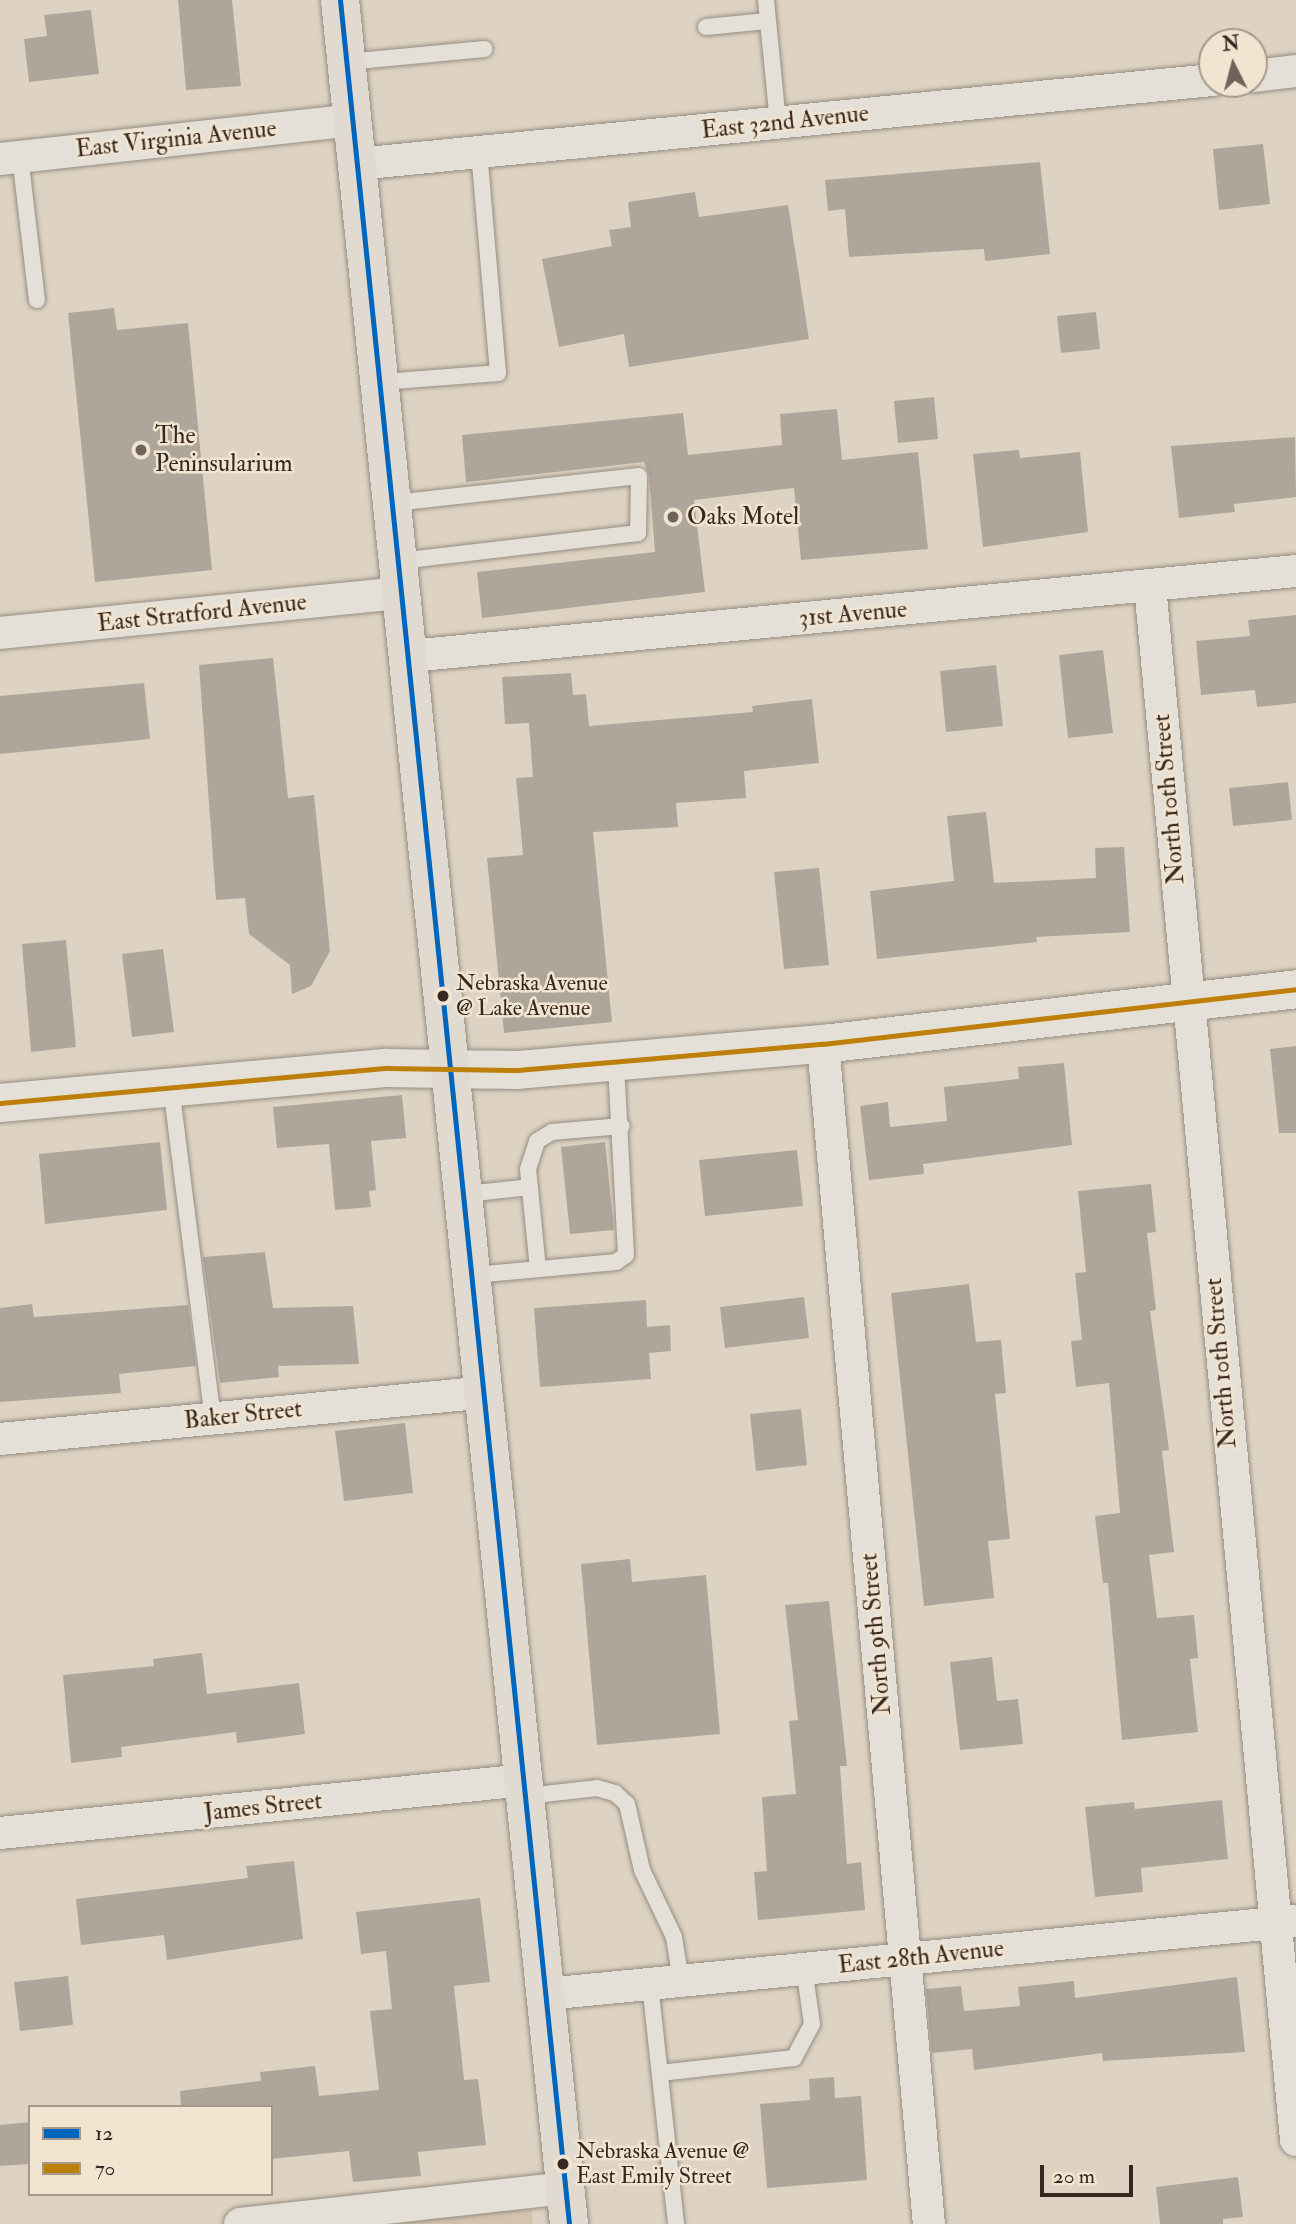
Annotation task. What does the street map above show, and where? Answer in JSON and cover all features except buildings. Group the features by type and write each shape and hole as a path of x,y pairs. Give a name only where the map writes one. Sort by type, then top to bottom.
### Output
{"main road":[{"path":"341,0 466,1194 567,2206"}],"street":[{"path":"1268,74 1296,71"},
{"name":"East 32nd Avenue","path":"357,164 1198,81"},
{"name":"East Virginia Avenue","path":"10,157 353,120"},
{"name":"31st Avenue","path":"410,656 1296,571"},
{"name":"East Stratford Avenue","path":"0,634 402,577"},
{"name":"North 10th Street","path":"1150,586 1187,1000 1285,1922 1296,2140"},
{"path":"0,1103 387,1068 453,1071 616,1062 823,1044 1296,989"},
{"name":"North 9th Street","path":"823,1044 929,2224"},
{"name":"Baker Street","path":"0,1439 486,1392"},
{"name":"James Street","path":"0,1833 526,1788"},
{"name":"East 28th Avenue","path":"546,1994 1285,1922"},
{"path":"240,2224 567,2206"}],"lane":[{"path":"766,0 778,122"},
{"path":"706,27 767,21"},
{"path":"347,62 484,49"},
{"path":"381,383 498,373 479,152"},
{"path":"10,157 37,300"},
{"path":"394,503 639,475 638,533 402,577"},
{"path":"474,1275 616,1262 626,1255 622,1126 616,1062"},
{"path":"170,1086 213,1418"},
{"path":"538,1269 528,1169 537,1141 552,1132 622,1126"},
{"path":"466,1194 530,1187"},
{"path":"526,1788 597,1788 615,1793 627,1804 642,1870 674,1937 666,1982 660,2073 676,2224"},
{"path":"660,2073 794,2058 812,2024 804,1968"}],"shaded area":[{"path":"531,2207 533,2224 390,2224"}],"transit line":[{"name":"12","path":"340,0 569,2224"},
{"name":"70","path":"0,1103 387,1068 517,1070 823,1044 1296,989"}],"place":[{"name":"The Peninsularium","path":"141,450"},
{"name":"Oaks Motel","path":"673,517"},
{"name":"Nebraska Avenue @ Lake Avenue","path":"443,996"},
{"name":"Nebraska Avenue @ East Emily Street","path":"563,2164"}]}
